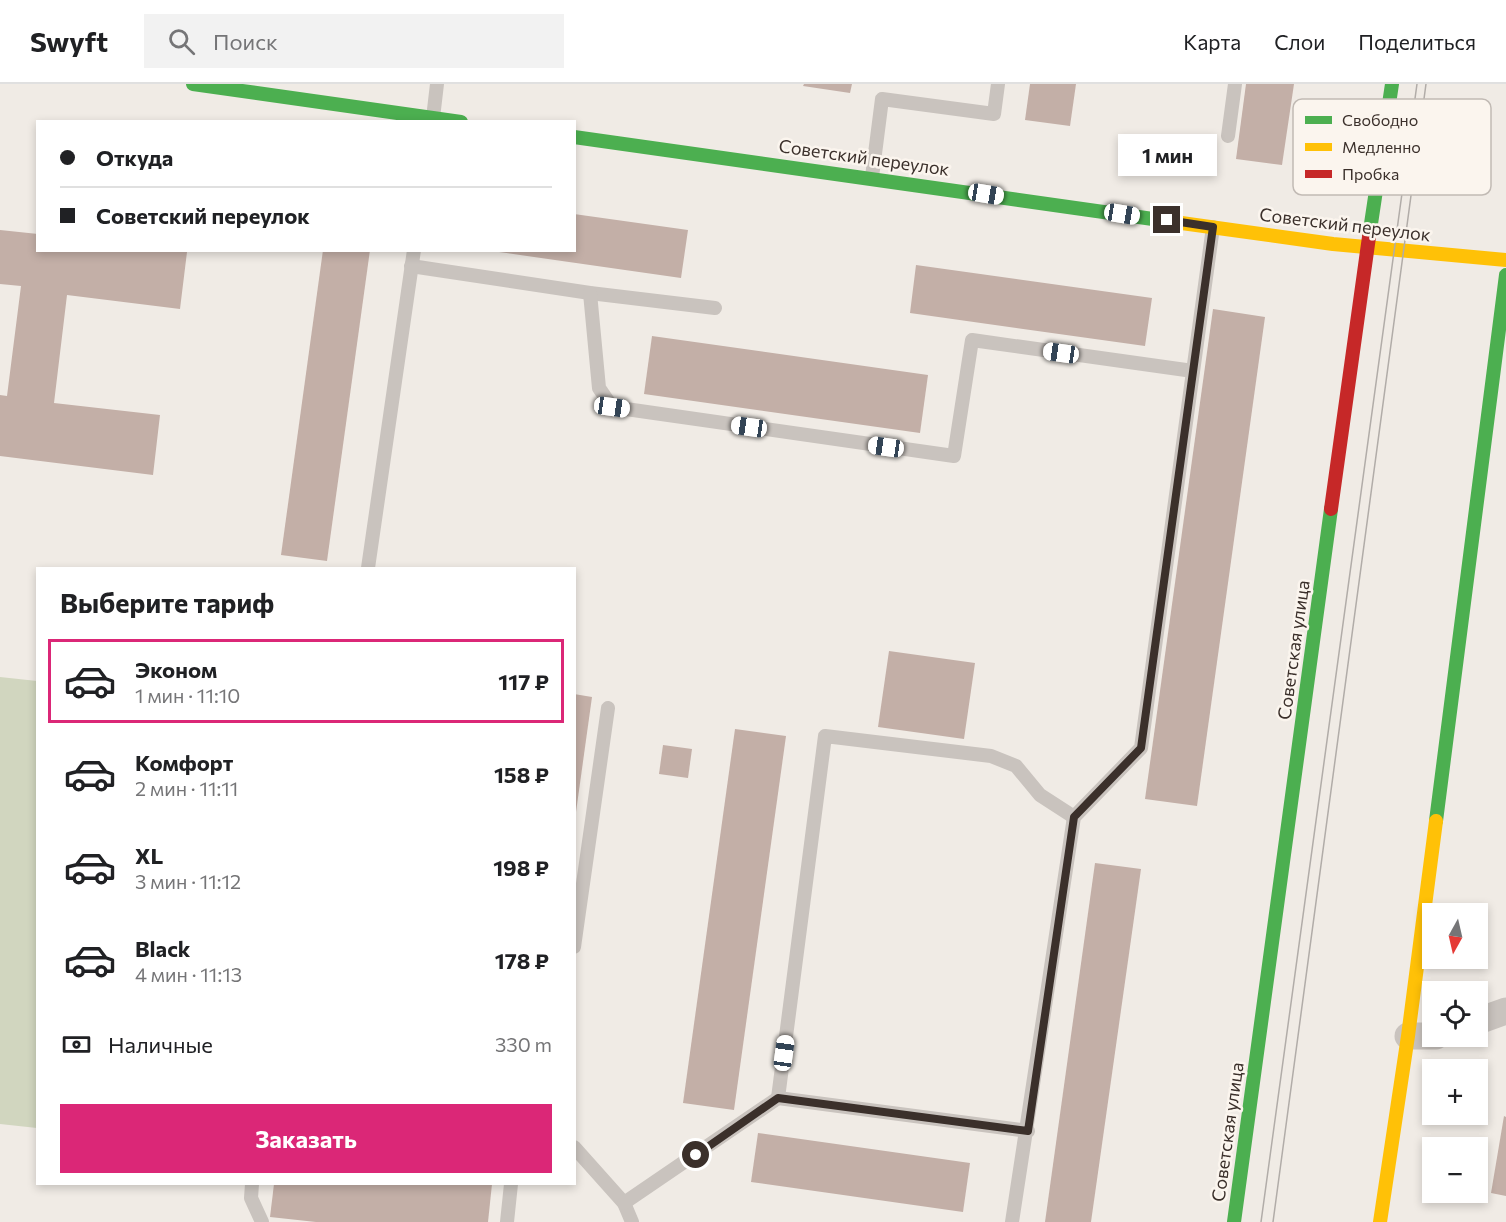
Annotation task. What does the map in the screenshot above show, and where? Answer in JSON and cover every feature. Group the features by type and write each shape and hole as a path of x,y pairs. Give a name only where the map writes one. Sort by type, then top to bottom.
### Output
{"main road":[{"path":"193,84 432,120"},
{"name":"Советская улица","path":"1390,99 1392,84"},
{"name":"Советский переулок","path":"576,137 1367,248 1506,260"},
{"name":"Советская улица","path":"1234,1222 1375,195"},
{"path":"1380,1222 1408,1036 1506,275"}],"street":[{"path":"1488,1017 1506,1011"},
{"path":"1408,1036 1422,1036"}],"lane":[{"path":"432,120 437,84"},
{"path":"872,177 884,84"},
{"path":"882,99 994,114 998,84"},
{"path":"1228,136 1235,84"},
{"path":"1012,1222 1028,1131 1074,817 1141,748 1213,227"},
{"path":"368,567 414,252"},
{"path":"411,266 590,293 715,308"},
{"path":"590,293 599,388 612,407 954,456 972,340 1193,371"},
{"path":"576,933 608,708"},
{"path":"778,1098 825,736 991,756 1016,766 1040,795 1074,817"},
{"path":"624,1203 778,1098 1028,1131"},
{"path":"576,1150 624,1203 632,1222"},
{"path":"252,1185 251,1198 262,1222"},
{"path":"507,1222 511,1185"}],"green space":[{"path":"0,677 36,681 36,1128 0,1124"}],"building":[{"path":"804,84 852,84 850,93 803,86"},
{"path":"1030,84 1076,84 1070,126 1025,120"},
{"path":"1246,84 1294,84 1282,165 1236,159"},
{"path":"576,214 688,230 681,278 499,252 576,252"},
{"path":"0,230 36,234 36,252 187,252 180,309 67,295 54,403 160,415 153,475 0,456 0,395 7,396 21,286 0,284"},
{"path":"323,252 370,252 327,561 281,555"},
{"path":"916,265 1152,298 1145,346 910,313"},
{"path":"1213,309 1265,317 1197,806 1145,799"},
{"path":"652,336 928,375 920,433 644,394"},
{"path":"889,651 975,663 964,739 878,727"},
{"path":"576,694 592,697 576,812"},
{"path":"735,729 786,736 734,1110 683,1103"},
{"path":"663,745 692,749 688,778 659,774"},
{"path":"1095,863 1141,869 1091,1222 1045,1222"},
{"path":"1504,1116 1506,1117 1506,1196 1491,1193"},
{"path":"758,1133 970,1163 963,1212 751,1182"},
{"path":"274,1185 492,1185 488,1222 316,1222 270,1217"}],"tram line":[{"path":"1415,99 1417,84"},
{"path":"1424,99 1426,84"},
{"path":"1261,1222 1402,195"},
{"path":"1273,1222 1411,195"}],"traffic: fast":[{"path":"193,84 447,120"},
{"path":"1390,99 1392,84"},
{"path":"576,137 1167,221"},
{"path":"1369,237 1375,195"},
{"path":"1436,821 1506,275"},
{"path":"1234,1222 1331,509"}],"traffic: slow":[{"path":"1167,221 1333,244 1506,260"},
{"path":"1380,1222 1408,1036 1436,821"}],"traffic: jam":[{"path":"1331,509 1369,237"}],"route":[{"path":"696,1155 778,1098 1028,1131 1074,817 1141,748 1213,227 1167,220"}]}
